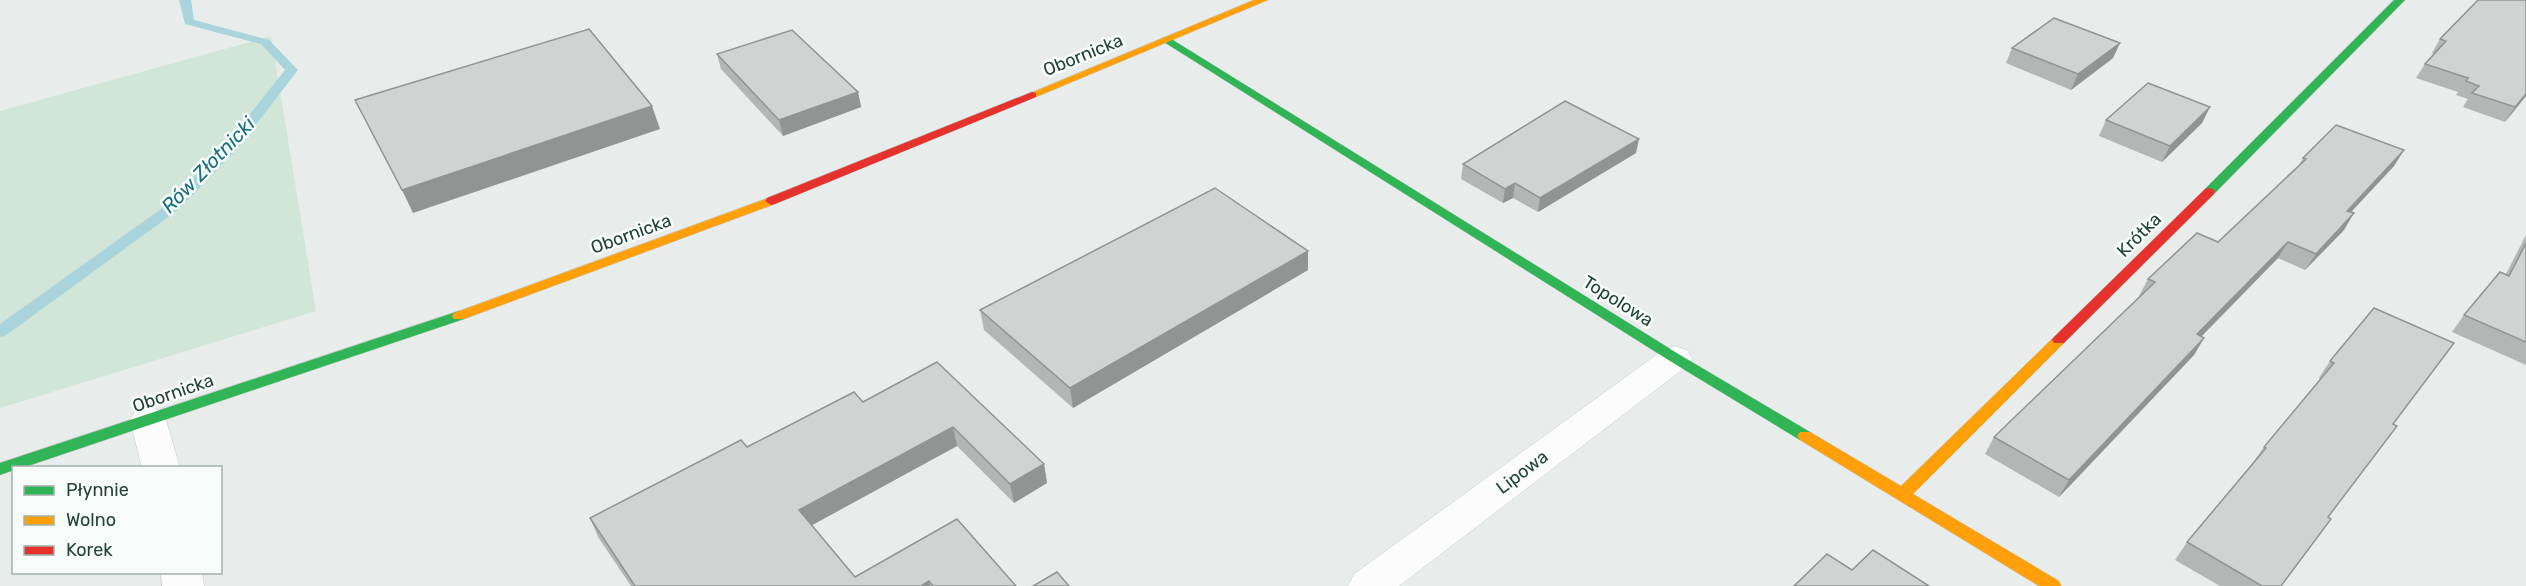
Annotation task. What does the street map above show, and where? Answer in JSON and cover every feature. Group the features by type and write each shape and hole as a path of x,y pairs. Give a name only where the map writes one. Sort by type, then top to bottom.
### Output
{"street":[{"name":"Obornicka","path":"0,470 522,293 696,230 976,119 1263,0"},
{"name":"Krótka","path":"1903,494 2295,107 2400,0"},
{"name":"Topolowa","path":"1168,40 1675,358 2053,586"},
{"name":"Lipowa","path":"1370,586 1675,358"},
{"path":"148,420 160,466"}],"green space":[{"path":"271,36 316,311 0,408 0,111"}],"building":[{"path":"2478,0 2526,0 2526,94 2515,107 2472,93 2479,86 2466,81 2468,78 2425,64 2446,41 2440,39"},
{"path":"2054,18 2120,43 2078,74 2012,48"},
{"path":"589,29 652,106 402,190 355,100"},
{"path":"792,30 858,92 779,120 717,54"},
{"path":"2148,83 2210,107 2170,146 2106,120"},
{"path":"1565,101 1639,139 1540,198 1515,183 1505,189 1463,164"},
{"path":"2336,125 2404,150 2347,211 2354,213 2316,254 2288,242 2197,334 2204,338 2069,480 1994,437 2155,282 2148,279 2197,233 2218,242 2306,159 2303,158"},
{"path":"1215,188 1308,251 1070,388 980,310"},
{"path":"2526,243 2526,342 2464,315 2500,272 2509,276"},
{"path":"2374,308 2454,343 2393,424 2397,426 2328,517 2331,519 2281,586 2262,586 2187,542 2334,363 2330,361"},
{"path":"937,362 1044,464 1010,484 953,427 799,510 855,577 957,519 1016,586 933,586 929,581 921,586 635,586 590,518 741,440 747,447 854,392 863,402"},
{"path":"1873,550 1929,586 1794,586 1827,554 1852,570"},
{"path":"1057,572 1069,586 1033,586"}],"waterway":[{"name":"Rów Złotnicki","path":"0,332 173,207 232,146 292,70 265,42 189,22 185,0"}],"traffic: fast":[{"path":"2209,192 2400,0"},
{"path":"1168,40 1675,358 1805,436"},
{"path":"0,469 459,316"}],"traffic: slow":[{"path":"1032,95 1263,0"},
{"path":"459,316 771,201"},
{"path":"1903,494 2059,340"},
{"path":"1805,436 2053,586"}],"traffic: jam":[{"path":"771,201 1032,95"},
{"path":"2059,340 2209,192"}]}
